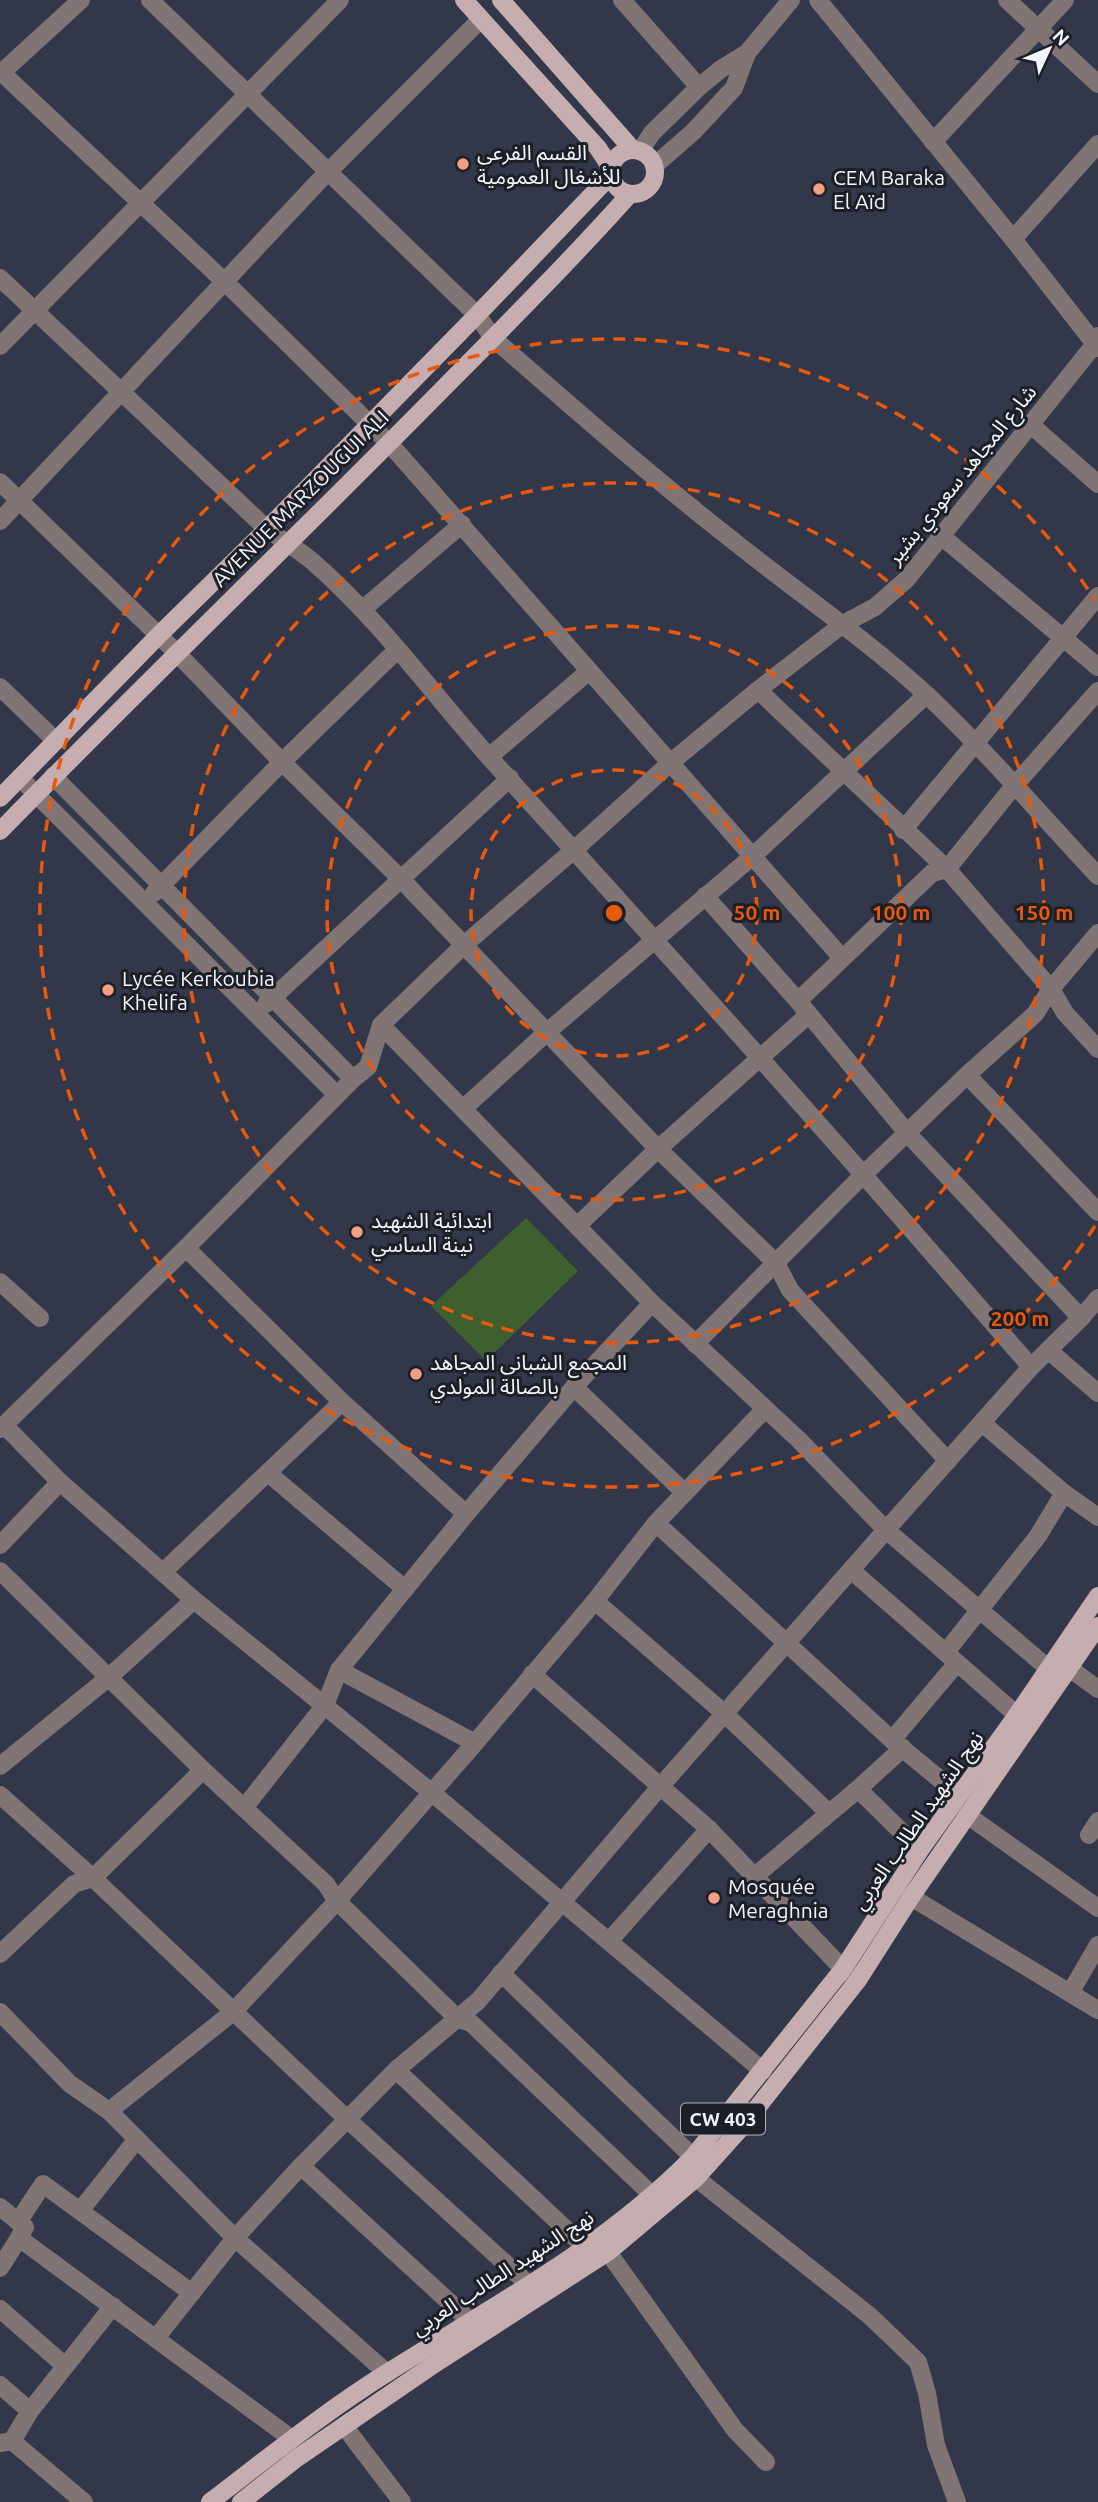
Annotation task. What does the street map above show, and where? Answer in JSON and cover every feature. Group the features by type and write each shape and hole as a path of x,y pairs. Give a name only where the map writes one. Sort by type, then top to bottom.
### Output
{"main road":[{"path":"464,0 598,148 611,171 616,187 629,195 644,192 650,187 655,173 651,159 636,151 501,0"},
{"path":"611,171 619,155 636,151"},
{"name":"AVENUE MARZOUGUI ALI","path":"0,798 477,315 611,171"},
{"name":"AVENUE MARZOUGUI ALI","path":"0,831 176,652 493,338 629,195"},
{"name":"نهج الشهيد الطالب العربي","path":"241,2502 297,2458 536,2290 652,2195 693,2157 843,1969 920,1850 1098,1596"},
{"name":"نهج الشهيد الطالب العربي","path":"210,2502 292,2439 387,2373 470,2321 608,2252 696,2178 741,2128 858,1980 911,1897 1098,1626"}],"street":[{"path":"81,0 1,73 225,282 389,443 842,958"},
{"path":"150,0 477,315 493,338 648,471 737,544 843,624 926,695 1098,876"},
{"path":"0,346 340,0"},
{"path":"622,0 699,87"},
{"path":"654,166 693,132 734,88 747,53 791,0"},
{"path":"818,0 1097,343"},
{"path":"1007,0 1098,84"},
{"path":"933,142 1065,0"},
{"path":"0,521 120,390 328,173 481,19"},
{"path":"636,151 699,87 720,69 747,53"},
{"path":"1013,239 1098,144"},
{"path":"0,278 267,529 311,560 363,610 489,757 656,939 1031,1367"},
{"name":"شارع المجاهد سعودي بشير","path":"381,1025 464,945 669,764 758,690 843,624 875,607 907,579 1097,343"},
{"path":"1031,425 1098,484"},
{"path":"0,482 176,652 282,762 400,878 658,1149 776,1263 790,1290 948,1461"},
{"path":"363,610 462,524"},
{"path":"940,535 1098,667"},
{"path":"903,830 1098,596"},
{"path":"144,902 397,650"},
{"path":"489,757 589,672"},
{"path":"0,687 56,741"},
{"path":"758,690 947,870 1051,989 1065,1013 1098,1049"},
{"path":"577,1226 658,1149 761,1058 842,958 932,873 947,870 1014,786 1098,691"},
{"path":"464,1108 546,1033 754,855 926,695"},
{"path":"53,776 353,1079"},
{"path":"20,778 337,1096"},
{"path":"256,1013 510,778"},
{"path":"156,2338 236,2238 301,2166 396,2070 478,2001 659,1788 886,1530 1031,1367 1091,1311 908,1134 705,895"},
{"path":"695,1344 864,1174 1035,1013 1051,989 1098,933"},
{"path":"762,2071 610,1940 194,1600 2,1427 368,1067 381,1025 652,1303 765,1409 886,1530 1049,1669"},
{"path":"967,1075 1098,1212"},
{"path":"186,1248 342,1402 466,1514"},
{"path":"0,1282 40,1318"},
{"path":"244,1808 325,1705 339,1670 574,1387 652,1303"},
{"path":"1048,1350 1098,1393"},
{"path":"574,1387 685,1493"},
{"path":"163,1572 342,1402"},
{"path":"109,2111 233,2012 337,1901 596,1601 656,1523 765,1409"},
{"path":"982,1423 1064,1493 1098,1517"},
{"path":"268,1473 405,1589"},
{"path":"0,1545 60,1482"},
{"path":"755,1876 858,1790 897,1744 952,1658 978,1609 1038,1536 1064,1493"},
{"path":"656,1523 897,1744 959,1795"},
{"path":"851,1570 1017,1715"},
{"path":"0,1571 203,1770 326,1884 337,1901 458,2019 471,2023 652,2195"},
{"path":"0,1766 108,1678 194,1600"},
{"path":"596,1601 725,1714 829,1813"},
{"path":"1069,1668 1098,1689"},
{"path":"339,1670 475,1743"},
{"path":"532,1674 709,1829 843,1969 858,1980"},
{"path":"0,1954 74,1884 93,1878 203,1770"},
{"path":"858,1790 920,1850"},
{"path":"0,1796 93,1878 348,2120 536,2290"},
{"path":"967,1815 1098,1908"},
{"path":"610,1940 709,1829"},
{"path":"911,1897 1098,2010"},
{"path":"1070,1993 1098,1945"},
{"path":"501,1973 693,2157"},
{"path":"0,2012 70,2084 109,2111 236,2238 387,2373"},
{"path":"396,2070 586,2248"},
{"path":"79,2211 137,2139"},
{"path":"301,2166 470,2321"},
{"path":"696,2178 870,2316 918,2362 927,2393 936,2445 957,2502"},
{"path":"0,2268 43,2184 192,2293"},
{"path":"0,2207 19,2230 113,2306 292,2439"},
{"path":"608,2252 735,2430 766,2462"},
{"path":"84,2502 6,2442 113,2306"},
{"path":"0,2309 64,2365"},
{"path":"0,2385 30,2411"},
{"path":"344,2426 402,2502"}],"green space":[{"path":"526,1218 578,1271 486,1361 431,1306"}],"place":[{"name":"القسم الفرعي للأشغال العمومية","path":"463,164"},
{"name":"CEM Baraka El Aïd","path":"819,189"},
{"name":"Lycée Kerkoubia Khelifa","path":"108,990"},
{"name":"ابتدائية الشهيد نينة الساسي","path":"357,1232"},
{"name":"المجمع الشباني المجاهد بالصالة المولدي","path":"416,1374"},
{"name":"Mosquée Meraghnia","path":"714,1898"}]}
